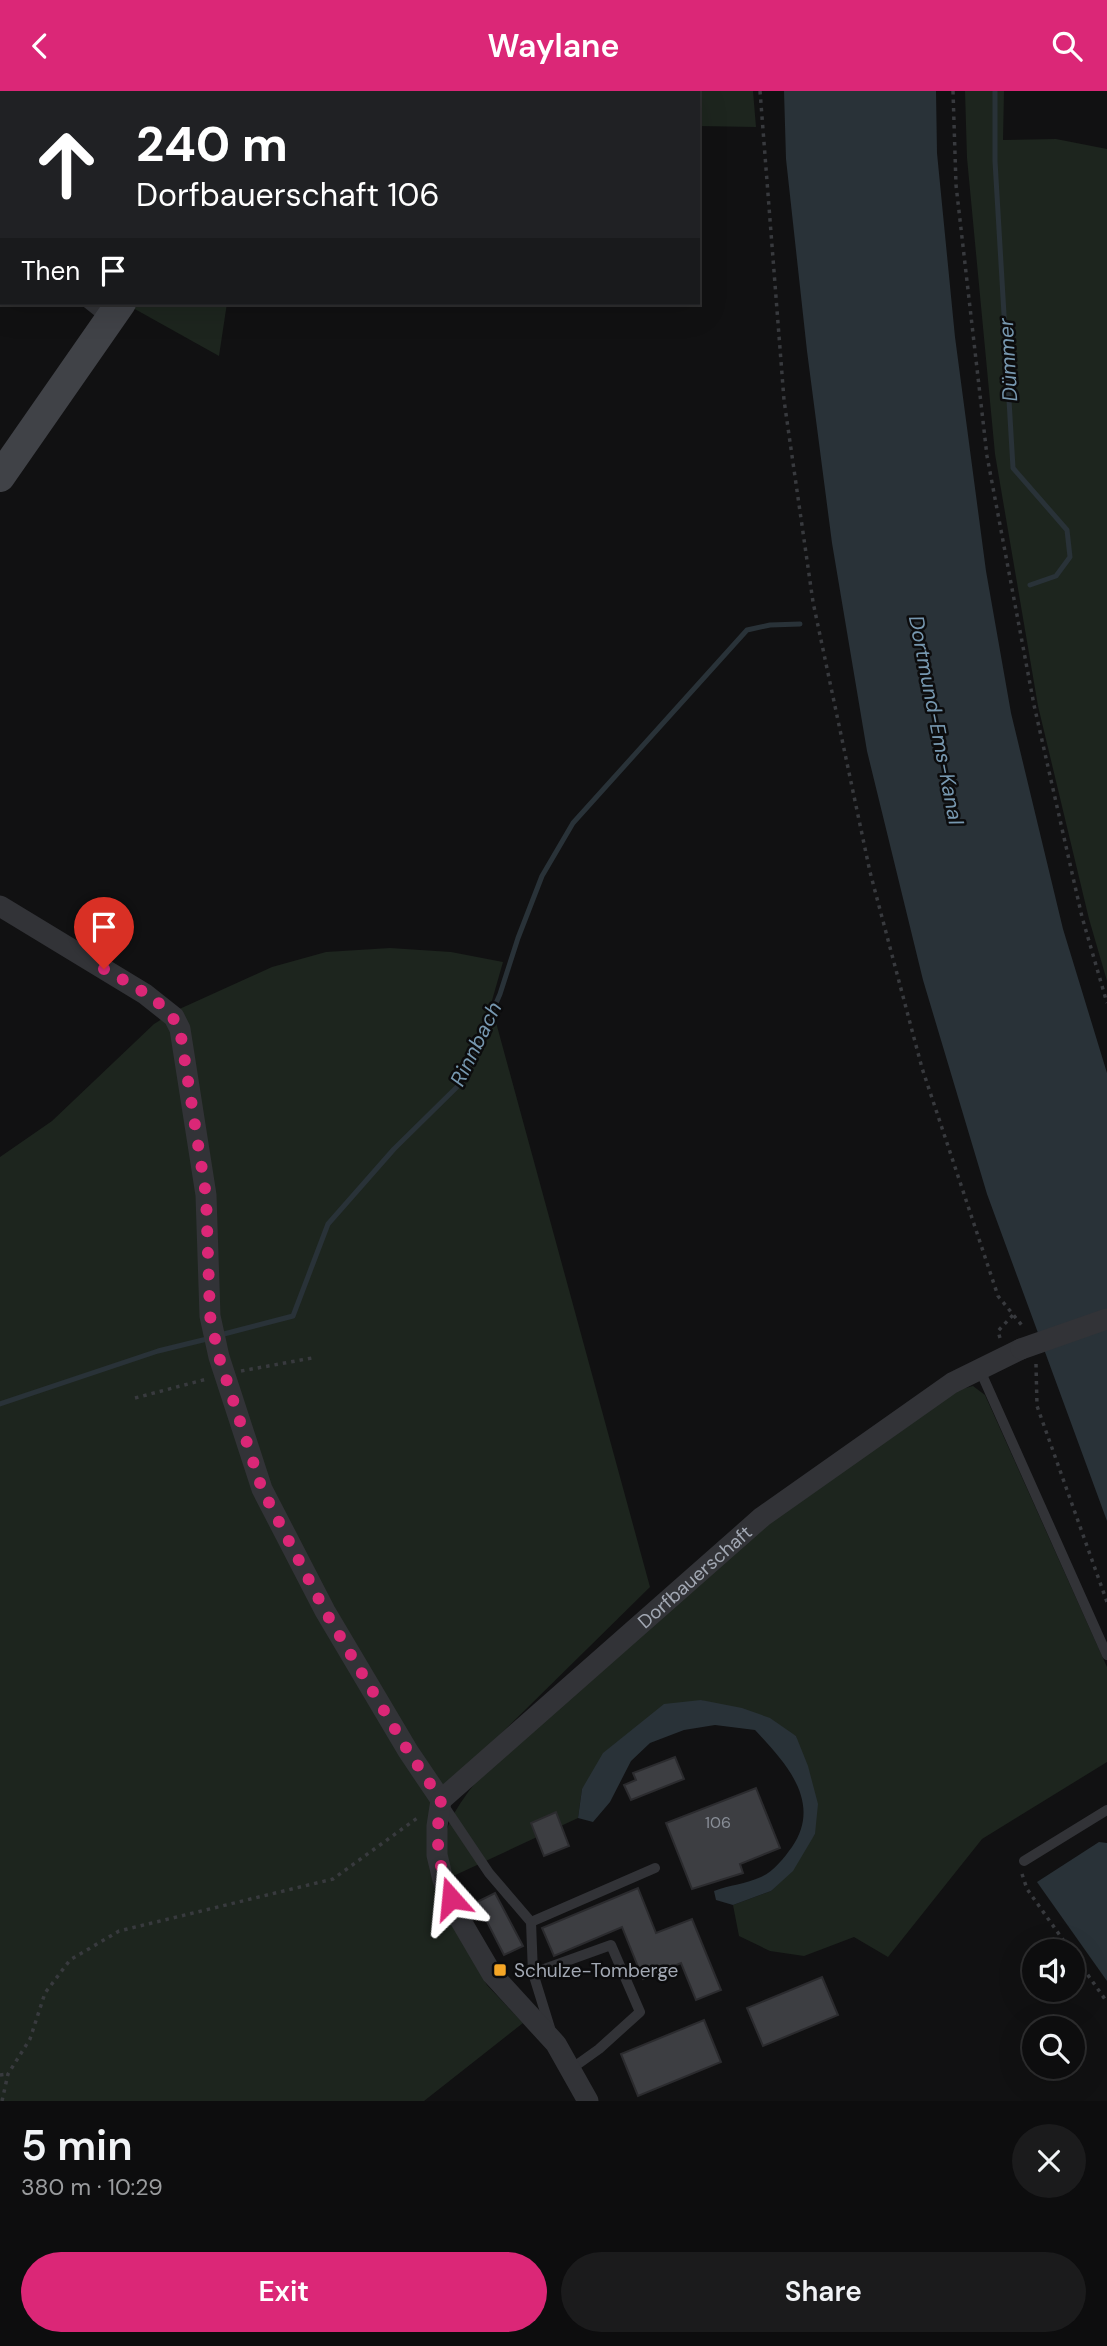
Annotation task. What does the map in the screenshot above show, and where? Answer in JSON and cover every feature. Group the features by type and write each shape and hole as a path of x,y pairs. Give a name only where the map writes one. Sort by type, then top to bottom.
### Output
{"street":[{"path":"0,477 106,309"},
{"path":"0,906 145,994 174,1017 183,1042 206,1195 210,1316 219,1357 262,1489 325,1611 408,1751 441,1800 437,1826 437,1855 443,1879 458,1916 492,1974 556,2044 589,2101"},
{"name":"Dorfbauerschaft","path":"441,1800 762,1517 952,1383 1029,1347 1107,1319"}],"lane":[{"path":"979,1369 1107,1655"},
{"path":"441,1800 489,1873 531,1922 533,1973 556,2044"},
{"path":"1024,1861 1107,1810"},
{"path":"531,1922 654,1868"},
{"path":"533,1973 611,1945 640,2012 571,2069"}],"path":[{"path":"760,91 784,400 813,602 870,872 922,1067 998,1296 1013,1315 1029,1347 1037,1406 1107,1602"},
{"path":"953,91 956,185 987,456 1034,705 1082,917 1107,1003"},
{"path":"998,1331 1013,1315"},
{"path":"2,2101 8,2074 30,2039 45,1993 70,1960 119,1931 333,1879 441,1800"},
{"path":"1024,1861 1022,1877 1027,1889 1063,1939"},
{"path":"1085,1971 1107,2002"},
{"path":"0,2075 8,2074"}],"shaded area":[{"path":"700,91 753,91 756,127 700,126"},
{"path":"965,91 1004,91 1003,140 1056,139 1107,149 1107,981 1089,919 1038,706 995,454 967,158"},
{"path":"135,305 227,305 219,356 133,308"},
{"path":"390,948 451,952 503,962 491,1004 650,1587 469,1765 436,1825 451,1919 487,1985 523,2023 424,2101 0,2101 0,1157 52,1121 154,1024 175,1011 272,967 326,952"},
{"path":"973,1386 985,1395 1107,1667 1107,1762 982,1839 888,1957 854,1937 804,1956 770,1951 739,1936 733,1905 771,1891 815,1834 796,1736 701,1700 582,1789 578,1818 449,1878 443,1856 445,1835 460,1804 480,1777 768,1523 958,1390"}],"water":[{"name":"Dortmund-Ems-Kanal","path":"784,91 936,91 937,153 955,337 986,571 1011,713 1063,929 1107,1073 1107,1521 987,1194 923,980 867,751 832,543 807,351 786,159"},
{"path":"701,1700 742,1708 770,1718 796,1736 808,1766 818,1804 815,1834 793,1871 771,1891 733,1905 716,1900 714,1891 755,1879 774,1868 792,1847 801,1830 804,1814 802,1799 788,1769 755,1730 715,1725 684,1730 650,1743 631,1761 610,1802 593,1822 578,1818 582,1789 603,1753 664,1704"},
{"path":"1099,1842 1107,1843 1107,1981 1085,1950 1085,1939 1077,1939 1037,1882"}],"building":[{"path":"675,1757 684,1779 631,1800 624,1785 636,1780 633,1773"},
{"path":"756,1788 780,1848 740,1864 743,1873 692,1889 666,1823"},
{"path":"556,1812 569,1846 544,1856 531,1823"},
{"path":"638,1888 656,1933 692,1919 721,1990 696,2000 681,1963 643,1979 622,1927 554,1956 542,1928"},
{"path":"495,1893 523,1946 504,1955 477,1902"},
{"path":"822,1977 838,2015 763,2046 747,2008"},
{"path":"704,2020 721,2062 638,2096 621,2054"}],"waterway":[{"name":"Dümmer","path":"995,91 995,161 1013,468 1067,530 1070,557 1056,576 1030,585"},
{"name":"Rinnbach","path":"220,1335 293,1316 328,1224 394,1149 462,1082 500,994 542,876 573,823 747,630 770,625 800,624"},
{"name":"Rinnbach","path":"0,1404 158,1351 211,1338"}],"place":[{"name":"Schulze-Tomberge","path":"500,1970"}],"route":[{"path":"104,969 164,1007 174,1017 180,1030 206,1195 210,1316 219,1357 262,1489 325,1611 408,1751 441,1800 437,1826 437,1855 451,1898"}]}
